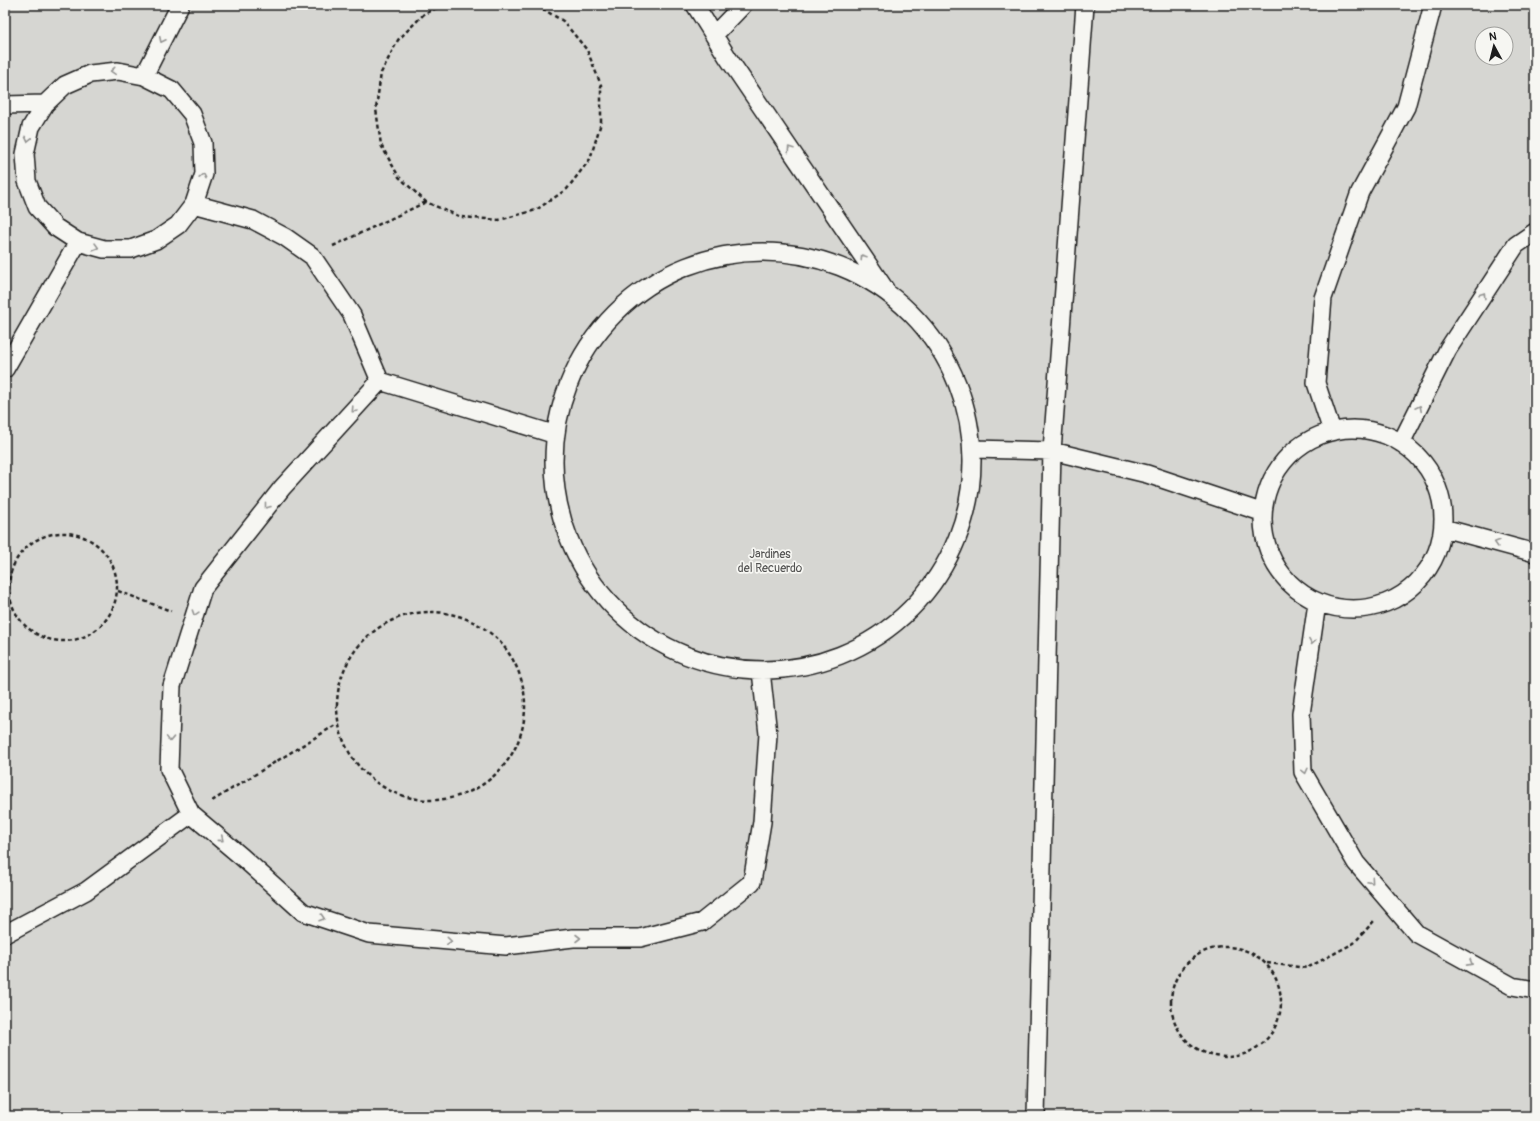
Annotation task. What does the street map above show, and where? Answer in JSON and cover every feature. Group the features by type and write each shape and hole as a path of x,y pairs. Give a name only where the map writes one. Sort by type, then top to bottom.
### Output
{"lane":[{"path":"144,76 180,5"},
{"path":"695,5 885,289 931,333 961,388 974,449 966,517 937,579 890,628 829,660 761,671 691,658 629,623 582,570 556,505 553,434 574,366 618,308 678,269 748,251 820,258 885,289"},
{"path":"714,35 743,5"},
{"path":"1036,1116 1052,451 1085,5"},
{"path":"1332,431 1316,383 1323,298 1360,192 1406,107 1433,5"},
{"path":"118,70 144,76 172,90 192,114 195,121 203,143 204,174 194,204 178,225 156,240 131,249 104,249 78,242 55,228 37,207 27,181 25,154 31,127 45,104 65,85 90,74 118,70"},
{"path":"5,105 45,104"},
{"path":"194,204 253,220 285,237 312,256 352,315 380,381 553,434"},
{"path":"1401,443 1448,349 1516,246 1535,232"},
{"path":"5,369 78,242"},
{"path":"380,381 282,488 203,588 172,686 169,769 191,814 242,857 303,912 369,934 506,946 573,938 640,938 702,922 752,882 762,822 768,734 761,671"},
{"path":"1356,429 1380,433 1401,443 1420,459 1434,479 1442,503 1443,528 1436,555 1421,579 1400,597 1373,608 1345,610 1318,603 1293,589 1275,567 1264,541 1262,512 1268,485 1284,460 1306,442 1332,431 1356,429"},
{"path":"974,449 1052,451 1148,474 1262,512"},
{"path":"1443,528 1535,554"},
{"path":"1318,603 1301,714 1303,772 1356,863 1416,933 1512,986 1535,990"},
{"path":"5,934 86,891 191,814"}],"path":[{"path":"444,5 424,14 398,40 381,73 376,109 381,145 399,177 426,202 461,217 499,220 536,210 567,189 590,159 601,123 601,85 587,50 563,21 536,5"},
{"path":"312,256 426,202"},
{"path":"66,533 83,536 102,549 110,558 116,574 118,591 113,609 103,624 87,635 70,641 52,639 34,632 21,620 12,604 9,587 12,570 20,554 33,542 49,535 66,533"},
{"path":"118,591 193,619"},
{"path":"422,612 453,614 481,626 505,648 520,675 526,705 520,736 506,763 483,784 455,797 424,800 394,793 367,776 348,752 337,724 337,692 346,663 365,638 391,620 422,612"},
{"path":"191,814 337,724"},
{"path":"1267,964 1278,979 1283,998 1281,1017 1272,1034 1259,1047 1242,1056 1222,1057 1204,1053 1188,1042 1176,1028 1171,1011 1171,993 1177,976 1187,962 1202,952 1219,947 1236,947 1253,953 1267,964 1307,968 1354,944 1390,903"}],"green space":[{"name":"Jardines del Recuerdo","path":"5,5 1535,5 1535,1116 5,1116"}]}
